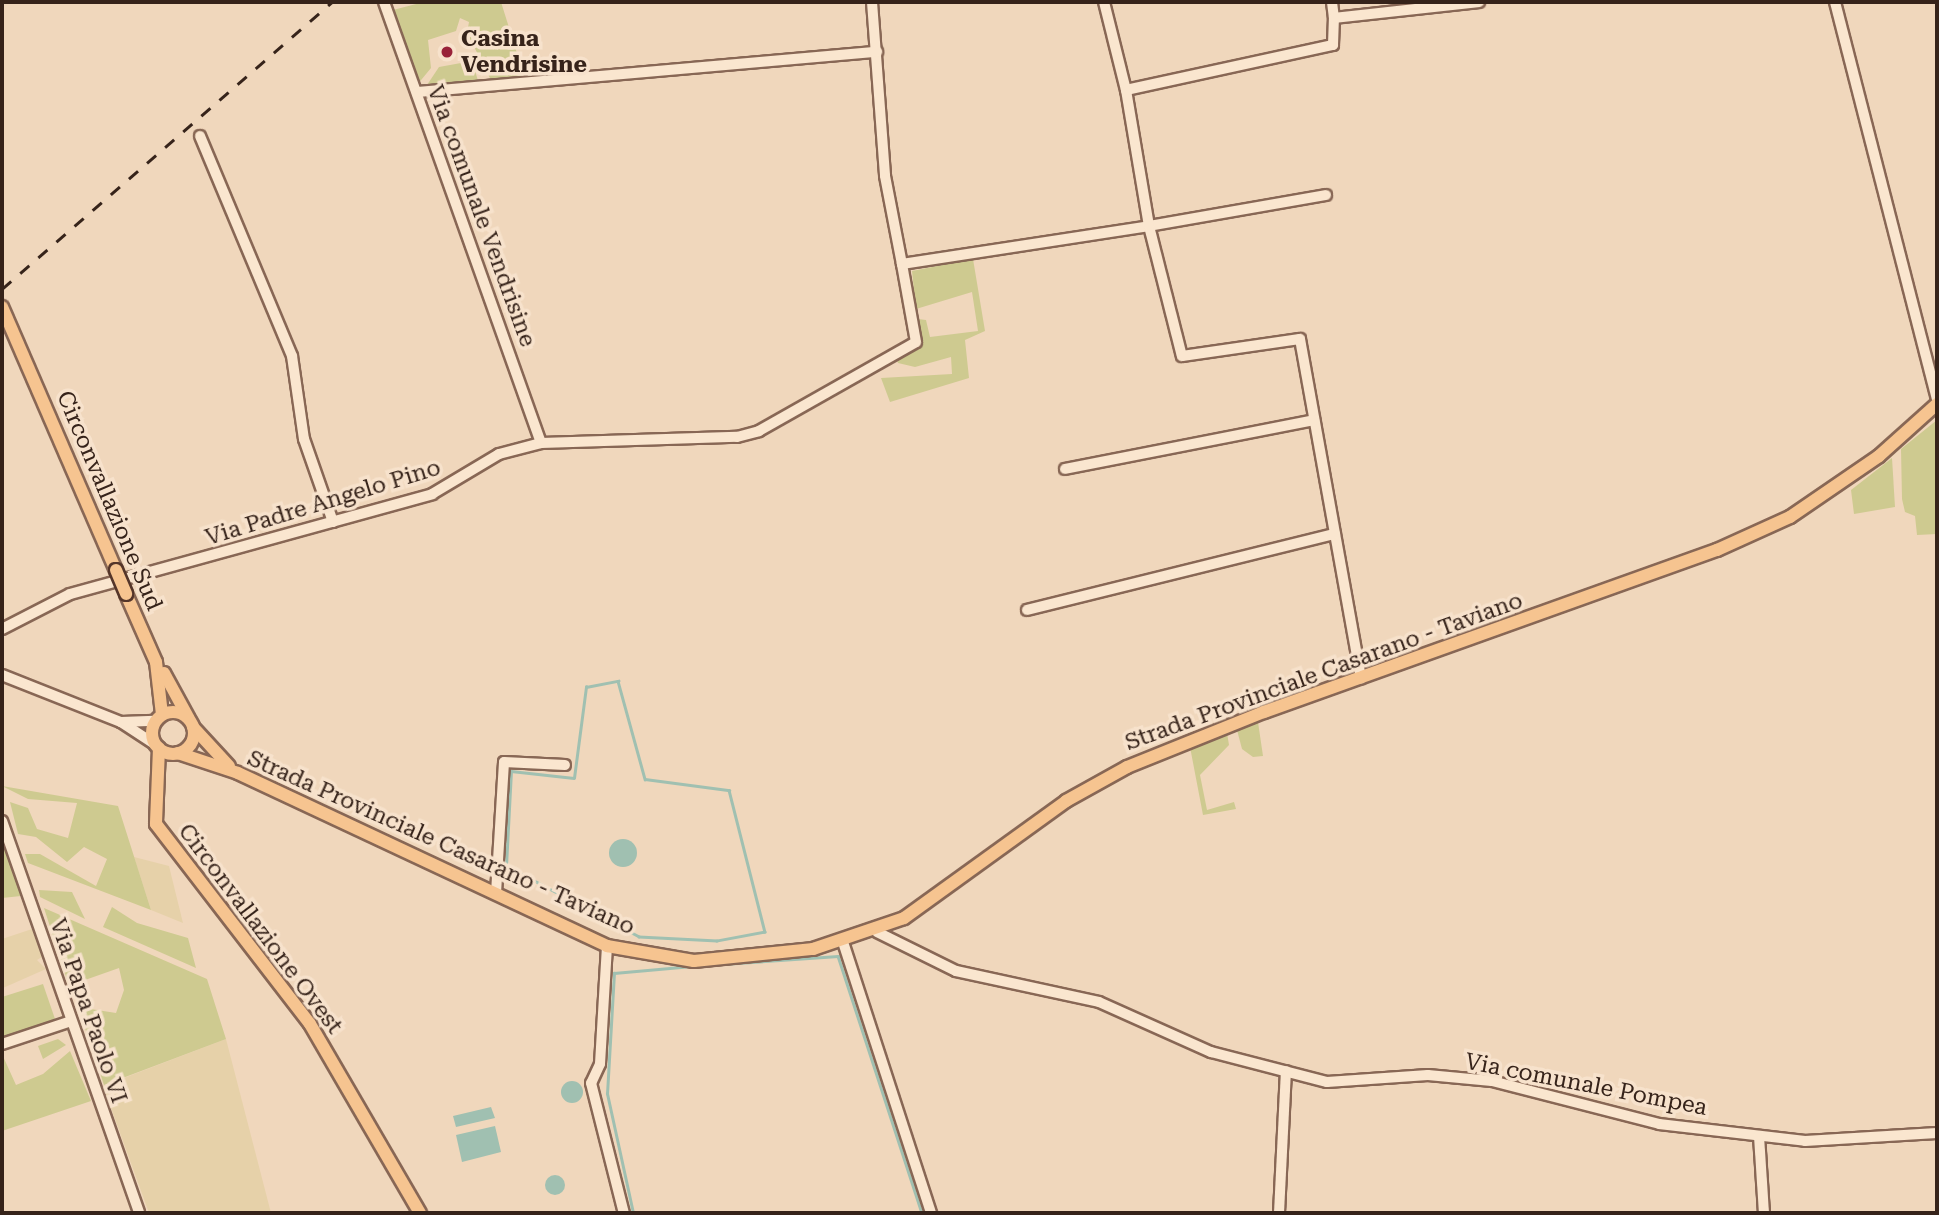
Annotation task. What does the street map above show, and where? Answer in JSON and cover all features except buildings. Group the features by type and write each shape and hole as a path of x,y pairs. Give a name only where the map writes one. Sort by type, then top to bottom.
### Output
{"main road":[{"name":"Circonvallazione Sud","path":"2,308 156,662 159,718 157,747"},
{"name":"Strada Provinciale Casarano - Taviano","path":"175,753 238,773 607,946 694,961 844,942 877,932 935,899 1094,783 1361,679 1717,550 1790,517 1879,456 1937,404"},
{"path":"156,662 206,747 238,773"},
{"path":"159,718 191,723"},
{"path":"158,774 175,753 189,746 191,723"},
{"path":"157,747 175,753"},
{"name":"Circonvallazione Ovest","path":"157,747 156,824 310,1024 419,1213"}],"street":[{"name":"Via comunale Vendrisine","path":"383,2 541,443"},
{"path":"872,2 885,176 902,264 1149,226 1326,195"},
{"path":"1104,2 1126,90 1149,226 1182,356 1300,339 1361,679"},
{"path":"1126,90 1333,45 1332,2"},
{"path":"1334,18 1479,2"},
{"path":"1835,2 1937,398"},
{"path":"417,92 877,52"},
{"path":"200,136 292,356 304,439 333,522"},
{"name":"Via Padre Angelo Pino","path":"2,629 70,594 432,494 499,454 541,443 737,437 759,431 915,342 902,264"},
{"path":"1065,470 1314,420"},
{"path":"1027,610 1335,534"},
{"path":"2,675 7,682 121,722 157,747"},
{"path":"121,722 159,718"},
{"path":"496,893 504,762 565,765"},
{"name":"Via Papa Paolo VI","path":"2,821 139,1213"},
{"name":"Via comunale Pompea","path":"877,932 956,971 1099,1002 1211,1052 1327,1082 1428,1075 1492,1081 1659,1124 1805,1141 1937,1133"},
{"path":"844,942 931,1213"},
{"path":"607,946 600,1064 591,1083 624,1213"},
{"path":"2,1044 71,1021"},
{"path":"1279,1213 1286,1070"},
{"path":"1759,1136 1763,1213"}],"shaded area":[{"path":"424,2 501,2 526,82 491,80 467,33 469,22 460,18 456,31 428,40 431,68 417,85 389,11"},
{"path":"472,61 479,84 425,88 439,67"},
{"path":"973,259 985,331 965,340 969,378 890,402 881,378 952,374 951,357 915,367 898,363 896,358 922,344 918,319 926,320 930,337 978,331 972,292 916,309 912,271"},
{"path":"1937,420 1937,534 1917,535 1915,516 1905,512 1902,499 1901,449"},
{"path":"1892,458 1895,507 1854,514 1851,490"},
{"path":"1258,722 1263,756 1253,757 1242,749 1237,730"},
{"path":"1227,733 1229,745 1200,775 1207,810 1234,802 1236,809 1203,815 1190,747"},
{"path":"2,786 118,806 151,910 28,863 25,854 40,854 96,886 107,859 84,847 67,862 36,837 18,834 10,802 28,808 37,829 68,838 77,803 28,799"},
{"path":"2,834 21,892 21,896 2,898"},
{"path":"623,839 633,843 637,853 633,863 623,867 613,863 609,853 613,843"},
{"path":"134,857 169,866 183,923 151,910"},
{"path":"39,890 72,892 85,919 40,897"},
{"path":"112,907 137,923 188,938 196,968 103,927"},
{"path":"44,908 207,979 226,1039 104,1085 78,1007 116,1013 124,990 119,968 85,980 81,994 71,992"},
{"path":"32,929 42,957 37,960 46,969 3,988 2,939"},
{"path":"43,984 55,1019 2,1037 2,997"},
{"path":"58,1039 66,1045 43,1059 38,1046"},
{"path":"226,1039 271,1213 149,1213 103,1086"},
{"path":"70,1051 91,1101 2,1131 2,1054 16,1085 43,1074"},
{"path":"572,1081 580,1084 583,1092 580,1100 572,1103 564,1100 561,1092 564,1084"},
{"path":"491,1107 495,1118 456,1127 453,1116"},
{"path":"495,1126 501,1152 462,1162 456,1135"},
{"path":"555,1175 562,1178 565,1185 562,1192 555,1195 548,1192 545,1185 548,1178"}],"waterway":[{"path":"618,681 645,779 729,790 765,932 717,941 639,937 506,866 511,771 574,778 586,687 618,681"},
{"path":"723,964 838,956 922,1213"},
{"path":"633,1213 607,1094 614,973 692,966"}],"railway":[{"path":"2,289 332,2"}],"place":[{"name":"Casina Vendrisine","path":"447,52"}]}
